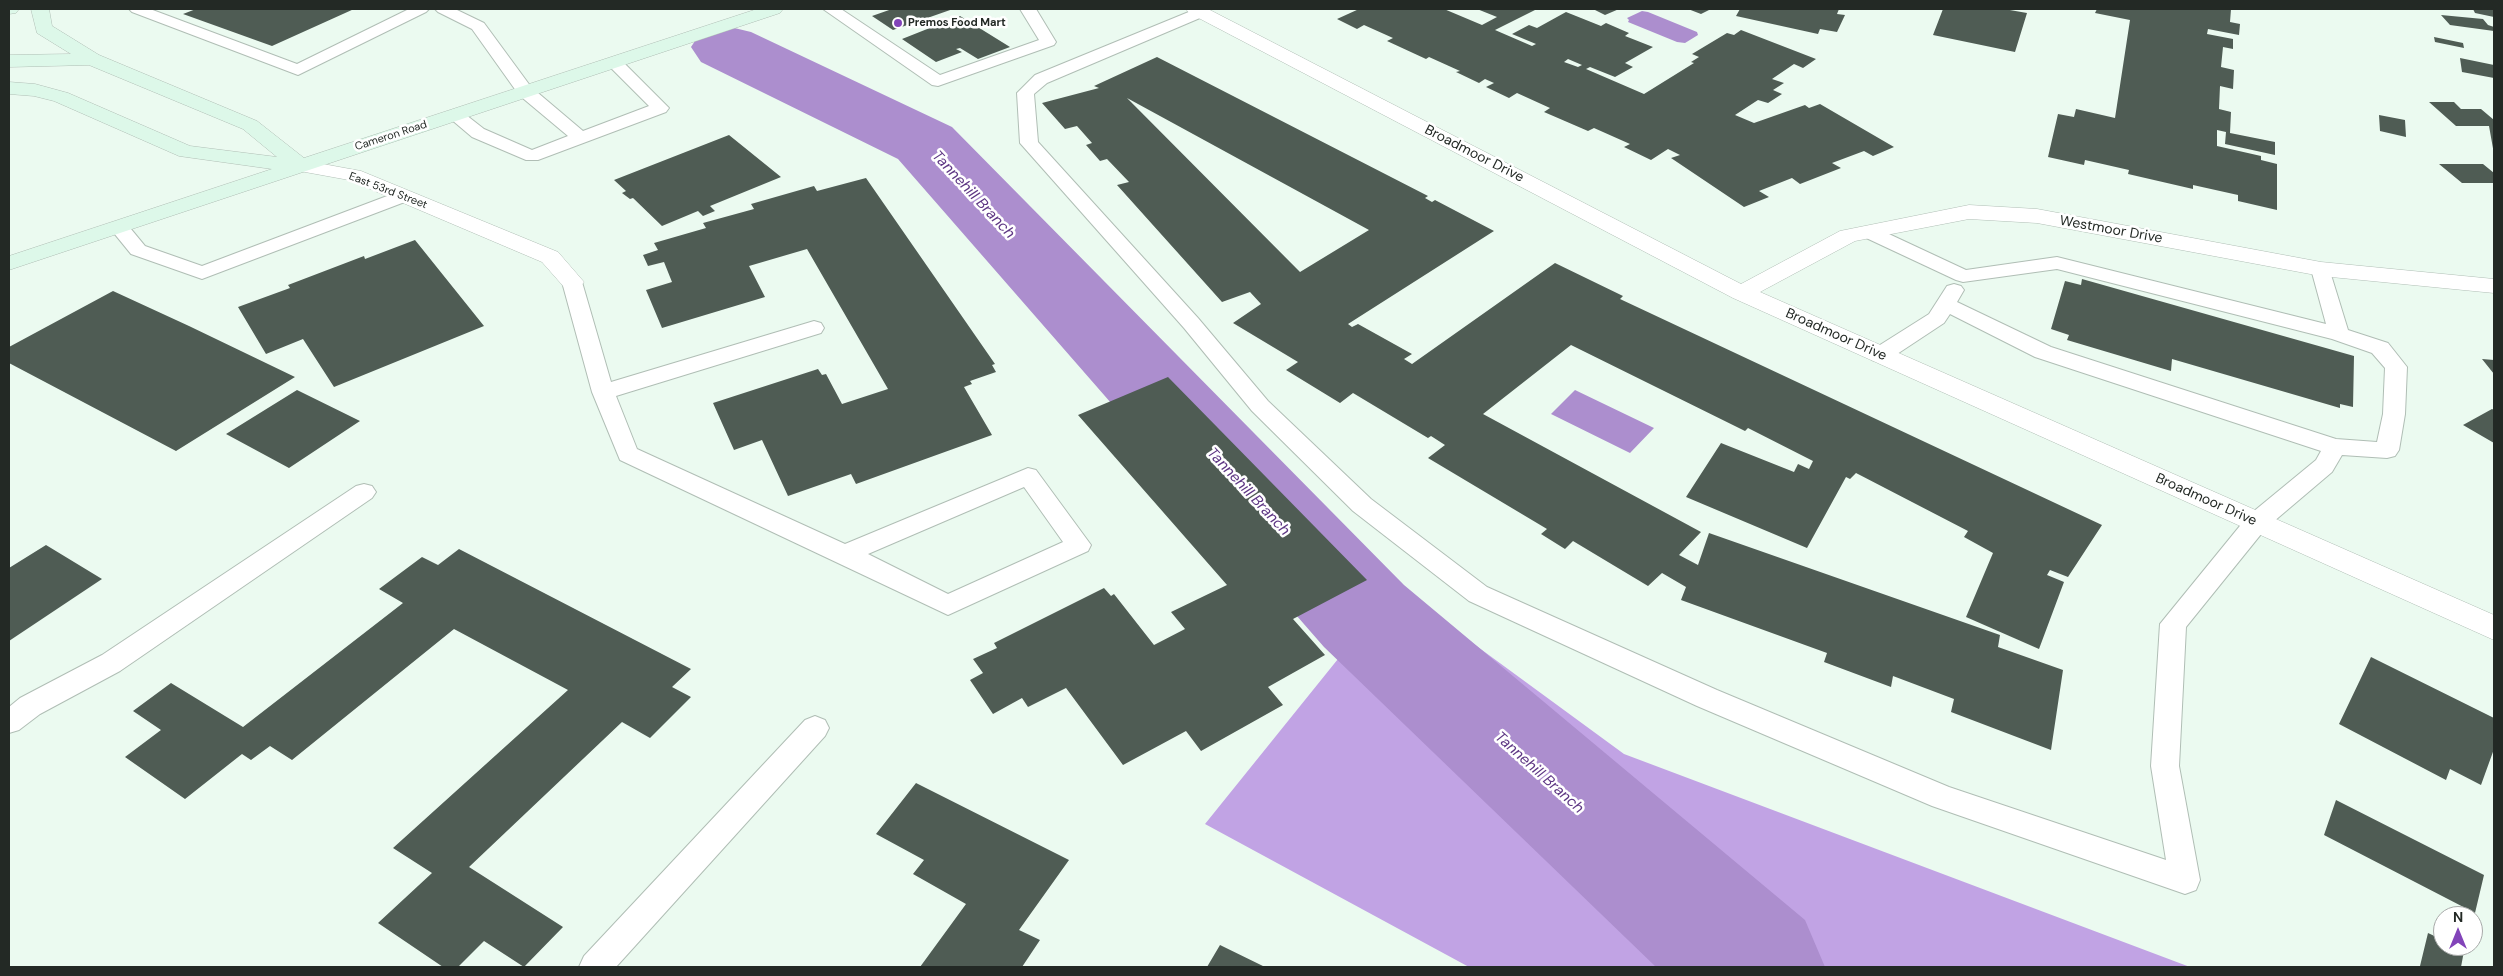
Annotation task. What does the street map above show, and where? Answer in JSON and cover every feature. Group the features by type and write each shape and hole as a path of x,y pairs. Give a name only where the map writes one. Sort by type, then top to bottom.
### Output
{"main road":[{"path":"40,9 38,11 44,29 92,59"},
{"name":"Cameron Road","path":"9,264 774,9"},
{"path":"9,61 92,59"},
{"name":"East 53rd Street","path":"92,59 250,125 301,166"},
{"path":"9,88 34,90 61,97 186,152 301,166"}],"street":[{"name":"Broadmoor Drive","path":"1198,11 1741,293 2494,628"},
{"name":"East 53rd Street","path":"301,166 354,175 550,257 572,282"},
{"name":"Westmoor Drive","path":"1741,293 1848,236 1969,212 2037,216 2322,269 2494,286"}],"lane":[{"path":"137,9 298,70 420,9"},
{"path":"443,9 478,26 525,92 581,138"},
{"path":"832,9 938,81 1048,42 1028,9"},
{"path":"1198,11 1041,79 1025,93 1029,143 1191,322 1260,406 1362,505 1478,594 1706,698 1942,797 2185,880 2165,766 2173,624 2257,522 2324,466 2335,447"},
{"path":"455,115 478,133 532,156 660,108 614,62"},
{"path":"119,226 138,250 202,272 404,196"},
{"path":"1869,232 1963,276 2057,264 2339,334 2380,348 2396,367 2394,414 2387,450 2335,447 2043,352 1946,304"},
{"path":"2322,269 2339,334"},
{"path":"1880,355 1936,318 1963,276"},
{"path":"572,282 603,392 628,454 845,554 948,605 1078,545 1028,476 845,554"},
{"path":"603,392 814,328"},
{"path":"9,722 30,706 111,663 364,492"},
{"path":"595,967 815,728"}],"shaded area":[{"path":"1642,11 1697,32 1698,35 1685,43 1677,42 1628,22 1627,18"},
{"path":"1575,390 1654,428 1630,453 1551,414"},
{"path":"1396,587 1624,754 2190,967 1469,967 1205,824"}],"building":[{"path":"196,9 354,9 272,46 183,14"},
{"name":"Premos Food Mart","path":"892,9 953,9 893,30 872,16"},
{"path":"1359,9 1444,9 1482,25 1497,17 1477,9 1537,9 1495,30 1532,46 1536,44 1512,34 1529,25 1537,28 1566,12 1601,26 1606,23 1629,33 1625,36 1653,47 1625,63 1633,67 1615,77 1590,67 1586,69 1644,94 1694,63 1691,62 1699,57 1692,54 1727,33 1734,35 1741,30 1816,59 1803,68 1794,64 1772,79 1784,83 1773,90 1782,94 1768,103 1758,100 1735,115 1754,123 1805,105 1809,108 1820,104 1894,147 1873,156 1864,151 1832,163 1841,168 1800,184 1792,178 1759,191 1769,197 1744,207 1671,158 1680,155 1668,149 1651,160 1624,147 1630,144 1594,128 1588,131 1544,112 1550,108 1517,93 1509,98 1486,87 1494,83 1485,79 1479,83 1456,72 1460,71 1429,57 1426,59 1387,41 1393,38 1364,25 1357,29 1337,19","holes":["1568,59 1582,65 1578,67 1564,62"]},
{"path":"1593,9 1619,9 1605,15"},
{"path":"1688,9 1711,9 1701,14"},
{"path":"1740,9 1839,9 1837,14 1845,15 1837,32 1820,29 1818,34 1736,16"},
{"path":"1943,9 2004,9 2027,13 2015,52 1933,35"},
{"path":"2097,9 2231,9 2230,22 2240,24 2239,35 2208,29 2207,34 2233,39 2233,49 2223,47 2221,67 2234,70 2233,89 2220,86 2219,109 2231,112 2230,133 2275,142 2275,155 2225,144 2226,132 2217,130 2217,146 2261,156 2261,160 2277,164 2277,210 2238,201 2238,195 2193,185 2193,189 2128,174 2129,170 2085,160 2084,165 2048,157 2058,114 2074,117 2076,109 2115,118 2130,20 2095,13"},
{"path":"2473,9 2494,9 2494,17 2475,13"},
{"path":"2441,15 2483,19 2488,25 2494,27 2494,31 2450,25"},
{"path":"960,16 1010,47 978,59 960,48 956,49 962,52 936,62 902,39"},
{"path":"2434,37 2463,43 2464,48 2435,42"},
{"path":"1157,57 1428,196 1425,198 1432,202 1435,200 1494,231 1348,324 1352,327 1358,324 1412,354 1404,359 1412,364 1555,263 1623,296 1620,299 2102,525 2068,577 2050,570 2047,575 2064,582 2039,649 1966,617 1993,553 1964,537 1968,531 1856,473 1850,479 1846,477 1807,548 1686,497 1721,443 1794,472 1798,464 1809,469 1813,461 1748,428 1745,431 1571,345 1483,414 1701,532 1679,555 1698,565 1709,533 2000,635 1998,647 2063,670 2051,750 1951,712 1954,699 1893,676 1891,687 1824,662 1827,653 1681,600 1686,587 1662,573 1648,586 1573,541 1565,549 1541,534 1547,529 1428,458 1445,445 1431,436 1428,438 1353,393 1340,403 1286,370 1298,362 1233,323 1261,304 1250,292 1222,302 1117,185 1129,182 1107,159 1100,161 1086,145 1092,143 1077,126 1065,129 1042,103 1099,88 1094,86","holes":["1127,98 1369,230 1300,272"]},
{"path":"2460,58 2494,65 2494,78 2462,72"},
{"path":"2429,102 2454,102 2461,109 2481,109 2494,120 2494,154 2489,126 2456,126"},
{"path":"2379,115 2405,120 2406,137 2380,131"},
{"path":"729,135 781,177 710,206 715,211 703,216 698,211 662,226 633,198 630,199 622,193 626,191 614,180"},
{"path":"2439,164 2483,164 2494,173 2494,183 2462,183"},
{"path":"866,178 995,364 992,365 996,372 970,381 972,384 964,387 992,435 856,484 851,474 788,496 762,440 734,450 713,403 818,369 822,375 826,374 842,404 888,389 807,249 749,266 765,297 662,328 646,290 672,282 664,262 648,266 643,255 658,250 654,243 706,228 703,223 754,209 751,204 814,186 817,191"},
{"path":"415,240 484,326 334,387 303,339 266,354 238,307 290,288 288,285 364,256 365,259"},
{"path":"2082,279 2354,356 2353,407 2340,404 2340,408 2172,359 2171,371 2067,340 2069,335 2051,329 2065,281 2081,285"},
{"path":"113,291 295,377 176,451 9,363 9,347"},
{"path":"2482,359 2494,360 2494,374"},
{"path":"1168,377 1367,580 1293,619 1325,655 1268,687 1283,705 1201,751 1186,731 1123,765 1066,688 1028,707 1022,698 993,714 970,680 983,673 973,659 997,648 994,643 1104,588 1111,596 1114,594 1154,645 1185,629 1171,612 1227,585 1078,415"},
{"path":"297,390 360,421 289,468 226,434"},
{"path":"2492,409 2494,410 2494,443 2463,425"},
{"path":"46,545 102,579 9,641 9,568"},
{"path":"459,549 691,669 672,687 691,697 650,738 622,722 469,867 563,927 524,967 484,941 458,967 443,967 378,923 432,873 393,848 568,690 454,629 292,760 270,746 251,760 242,754 185,799 125,757 161,730 133,711 171,683 243,727 403,603 379,589 422,557 438,565"},
{"path":"2371,657 2494,718 2494,749 2481,785 2450,769 2446,780 2339,724"},
{"path":"916,783 1069,860 1019,930 1040,940 1022,967 920,967 966,904 913,874 924,860 876,834"},
{"path":"2336,800 2484,875 2477,906 2461,906 2324,835"},
{"path":"2428,933 2433,935 2433,956 2463,956 2461,967 2420,966"},
{"path":"1220,945 1265,967 1207,967"}],"waterway":[{"name":"Tannehill Branch","path":"726,47 925,143 1364,616 1755,967"}],"place":[{"name":"Premos Food Mart","path":"898,23"}]}
